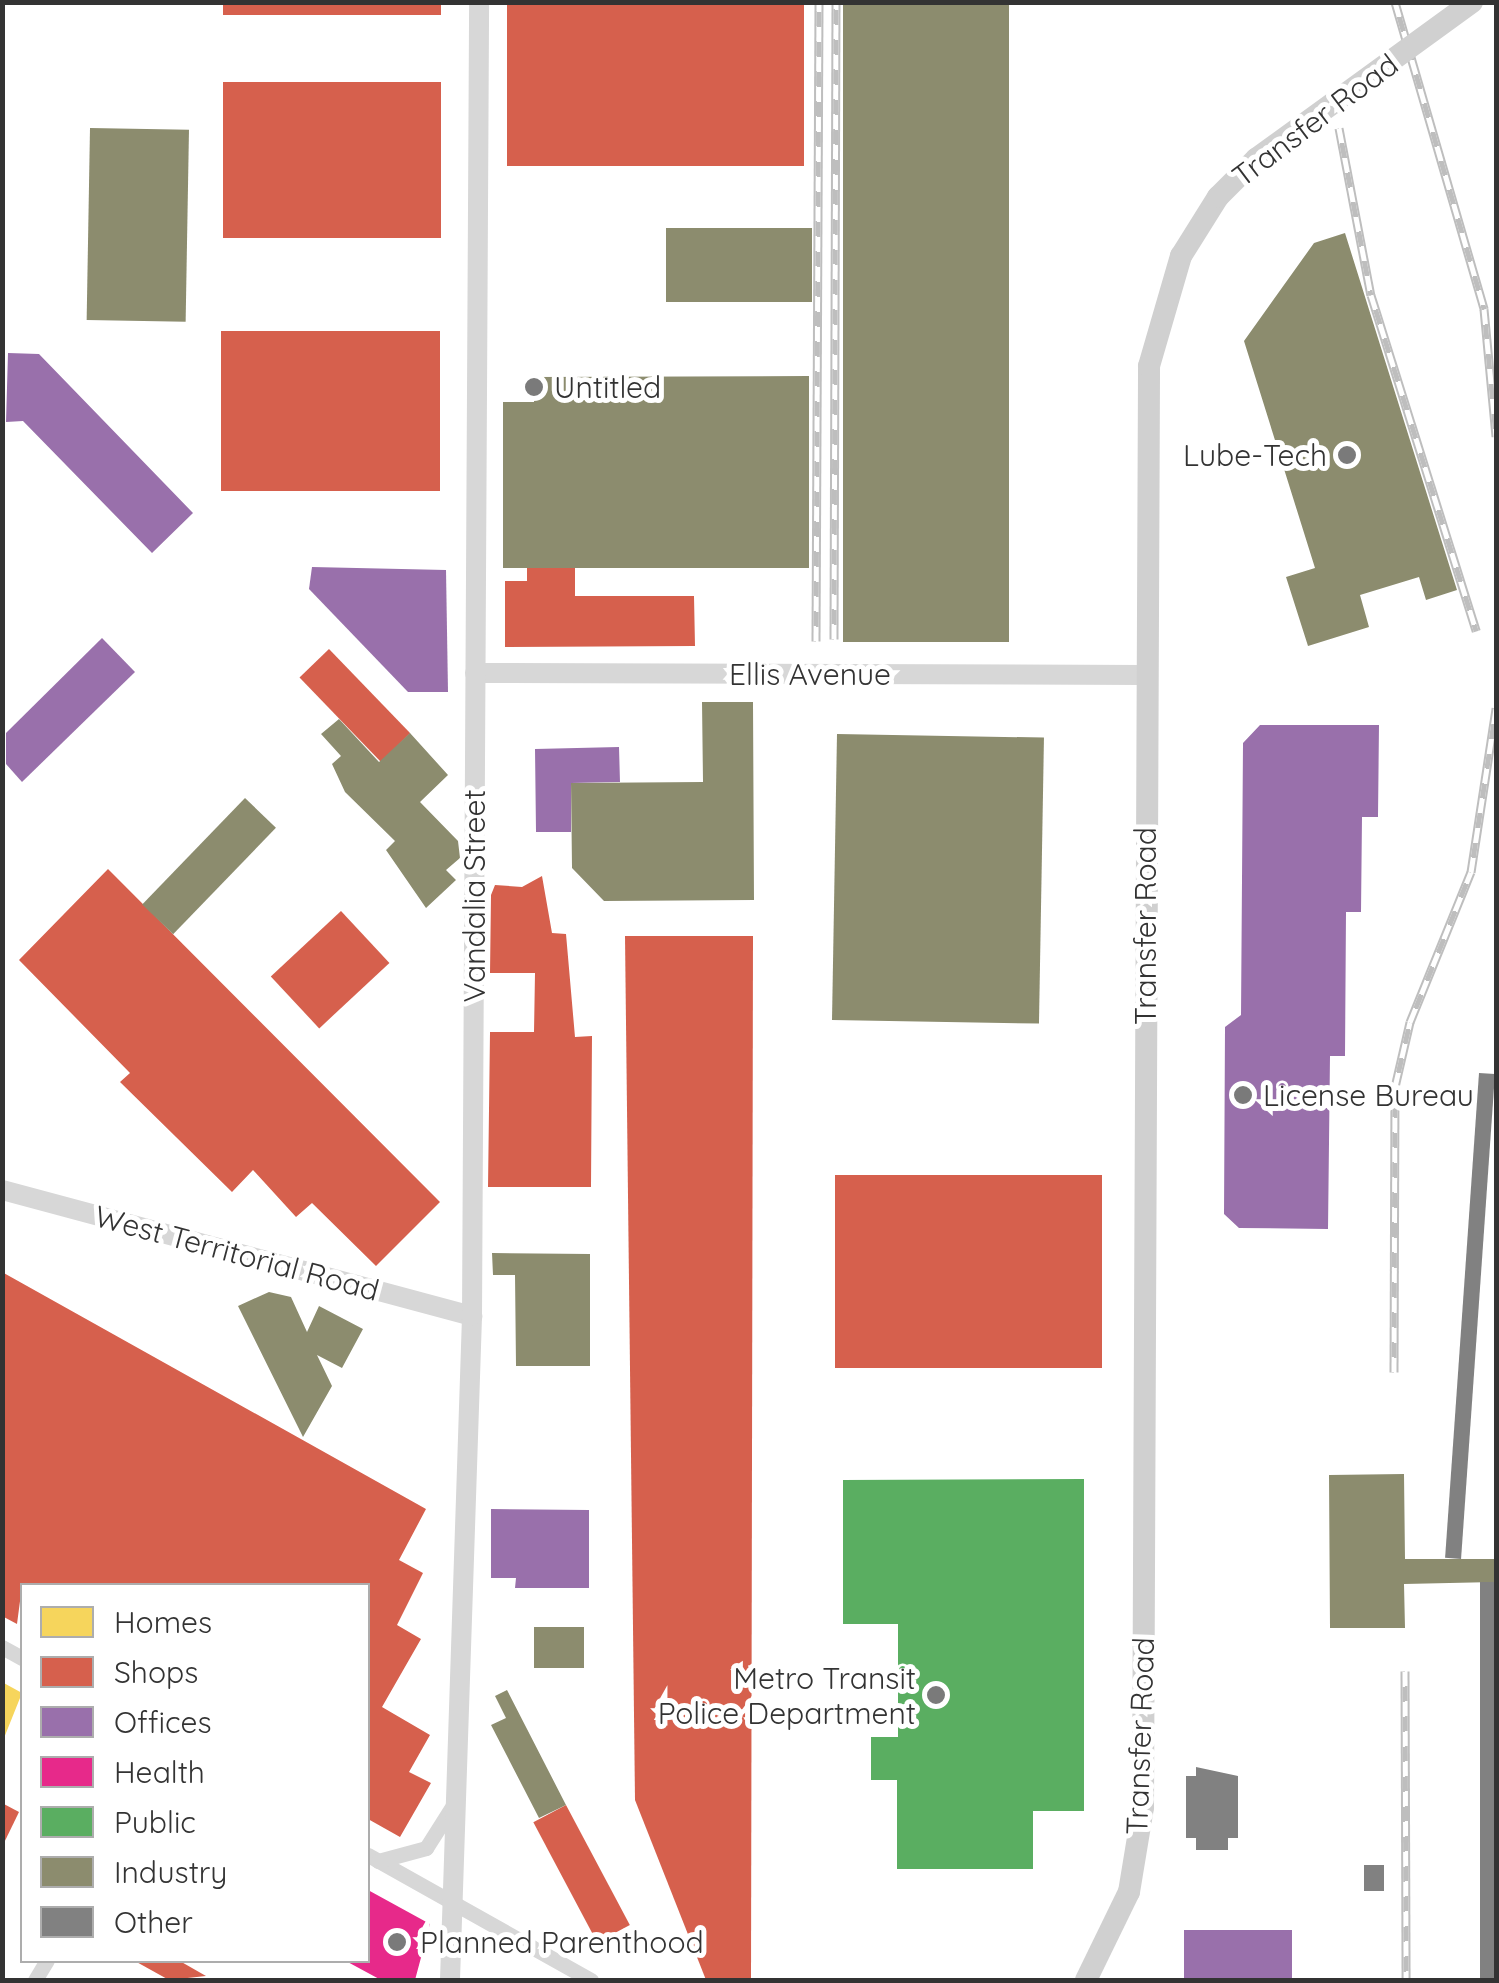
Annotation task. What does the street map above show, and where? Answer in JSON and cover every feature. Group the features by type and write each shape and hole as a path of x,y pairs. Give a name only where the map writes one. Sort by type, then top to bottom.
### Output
{"main road":[{"name":"Transfer Road","path":"1086,1980 1129,1892 1144,1807 1146,404 1156,328 1199,223 1256,159 1472,2"}],"street":[{"name":"Vandalia Street","path":"450,1980 458,1908 472,1316 479,2"},
{"name":"Ellis Avenue","path":"474,673 1145,676"},
{"name":"West Territorial Road","path":"2,1190 472,1316"},
{"name":"Vandalia Street","path":"373,1858 426,1848 460,1790"},
{"path":"373,1858 591,1980"}],"building: Homes":[{"path":"2,1682 20,1692 20,1698 2,1743"}],"building: Shops":[{"path":"223,2 441,2 441,15 223,15"},
{"path":"507,2 804,2 804,166 507,166"},
{"path":"223,82 441,82 441,238 223,238"},
{"path":"221,331 440,331 440,491 221,491"},
{"path":"527,568 575,568 575,596 694,596 695,646 505,647 505,581 527,581"},
{"path":"329,649 410,733 381,762 300,677"},
{"path":"108,869 440,1202 376,1266 312,1203 296,1217 253,1170 232,1192 120,1082 130,1073 19,960"},
{"path":"542,876 552,933 566,934 575,1037 592,1036 591,1187 488,1187 490,1032 534,1032 535,973 490,973 491,895 495,885 522,887"},
{"path":"341,911 389,963 319,1028 271,976"},
{"path":"625,936 753,936 751,1980 706,1980 635,1800"},
{"path":"835,1175 1102,1175 1102,1368 835,1368"},
{"path":"2,1272 426,1509 399,1560 423,1573 397,1625 421,1639 382,1707 430,1735 409,1772 431,1783 400,1837 370,1820 370,1583 20,1583 17,1624 2,1616"},
{"path":"2,1803 19,1812 2,1847"},
{"path":"566,1805 630,1925 597,1942 533,1822"},
{"path":"138,1963 183,1963 206,1976 169,1980"}],"building: Offices":[{"path":"8,353 39,354 193,513 152,553 23,421 6,422"},
{"path":"312,567 446,570 448,692 408,692 309,589"},
{"path":"102,638 135,672 22,782 6,764 6,733"},
{"path":"1260,725 1379,725 1378,817 1362,817 1361,912 1346,912 1345,1056 1330,1056 1328,1229 1239,1228 1224,1214 1225,1027 1241,1015 1243,743"},
{"path":"619,747 620,782 571,783 571,832 536,832 535,749"},
{"path":"491,1509 589,1510 589,1588 515,1588 516,1578 491,1578"},
{"path":"1184,1930 1292,1930 1292,1980 1184,1980"}],"building: Health":[{"name":"Planned Parenthood","path":"370,1891 430,1924 415,1980 381,1980 350,1963 370,1963"}],"building: Public":[{"path":"1084,1479 1084,1811 1033,1811 1033,1869 897,1869 897,1780 871,1780 871,1737 898,1737 898,1624 843,1624 843,1480"}],"building: Industry":[{"path":"843,2 1009,2 1009,642 843,642"},
{"path":"90,128 189,130 186,322 87,320"},
{"path":"666,228 812,228 812,302 666,302"},
{"name":"Lube-Tech","path":"1345,233 1457,590 1426,600 1419,577 1360,595 1369,627 1308,646 1286,577 1315,568 1244,341 1314,243"},
{"path":"809,376 809,568 503,568 503,402 534,402 534,377"},
{"path":"702,702 753,702 754,900 604,901 572,868 571,783 703,782"},
{"path":"339,719 379,762 410,733 448,775 420,802 458,841 460,858 446,870 456,880 426,908 386,850 395,841 345,792 332,764 341,756 321,734"},
{"path":"837,734 1044,738 1039,1024 832,1020"},
{"path":"245,798 276,828 173,934 142,904"},
{"path":"492,1253 590,1254 590,1366 516,1366 515,1275 493,1275"},
{"path":"269,1292 291,1297 307,1332 319,1306 363,1329 342,1368 317,1355 332,1386 303,1437 238,1306"},
{"path":"1404,1474 1405,1559 1495,1559 1495,1582 1404,1584 1405,1628 1330,1628 1329,1475"},
{"path":"534,1627 584,1627 584,1668 534,1668"},
{"path":"507,1690 566,1805 539,1818 491,1725 506,1718 495,1696"}],"building: Other":[{"path":"1479,1073 1495,1074 1461,1559 1445,1558"},
{"path":"1480,1582 1496,1582 1496,1980 1480,1980"},
{"path":"1196,1767 1238,1776 1238,1838 1228,1838 1228,1850 1196,1850 1196,1838 1186,1838 1186,1776 1196,1776"},
{"path":"1364,1865 1384,1865 1384,1891 1364,1891"}],"railway":[{"path":"816,641 819,2"},
{"path":"834,639 836,2"},
{"path":"1395,2 1484,309 1496,436"},
{"path":"1339,128 1371,295 1476,631"},
{"path":"1394,1372 1395,1087 1410,1022 1471,872 1496,708"},
{"path":"1405,1671 1406,1980"}],"place":[{"name":"Untitled","path":"534,387"},
{"name":"Lube-Tech","path":"1347,455"},
{"name":"License Bureau","path":"1243,1095"},
{"name":"Metro Transit Police Department","path":"936,1695"},
{"name":"Planned Parenthood","path":"397,1942"}]}
